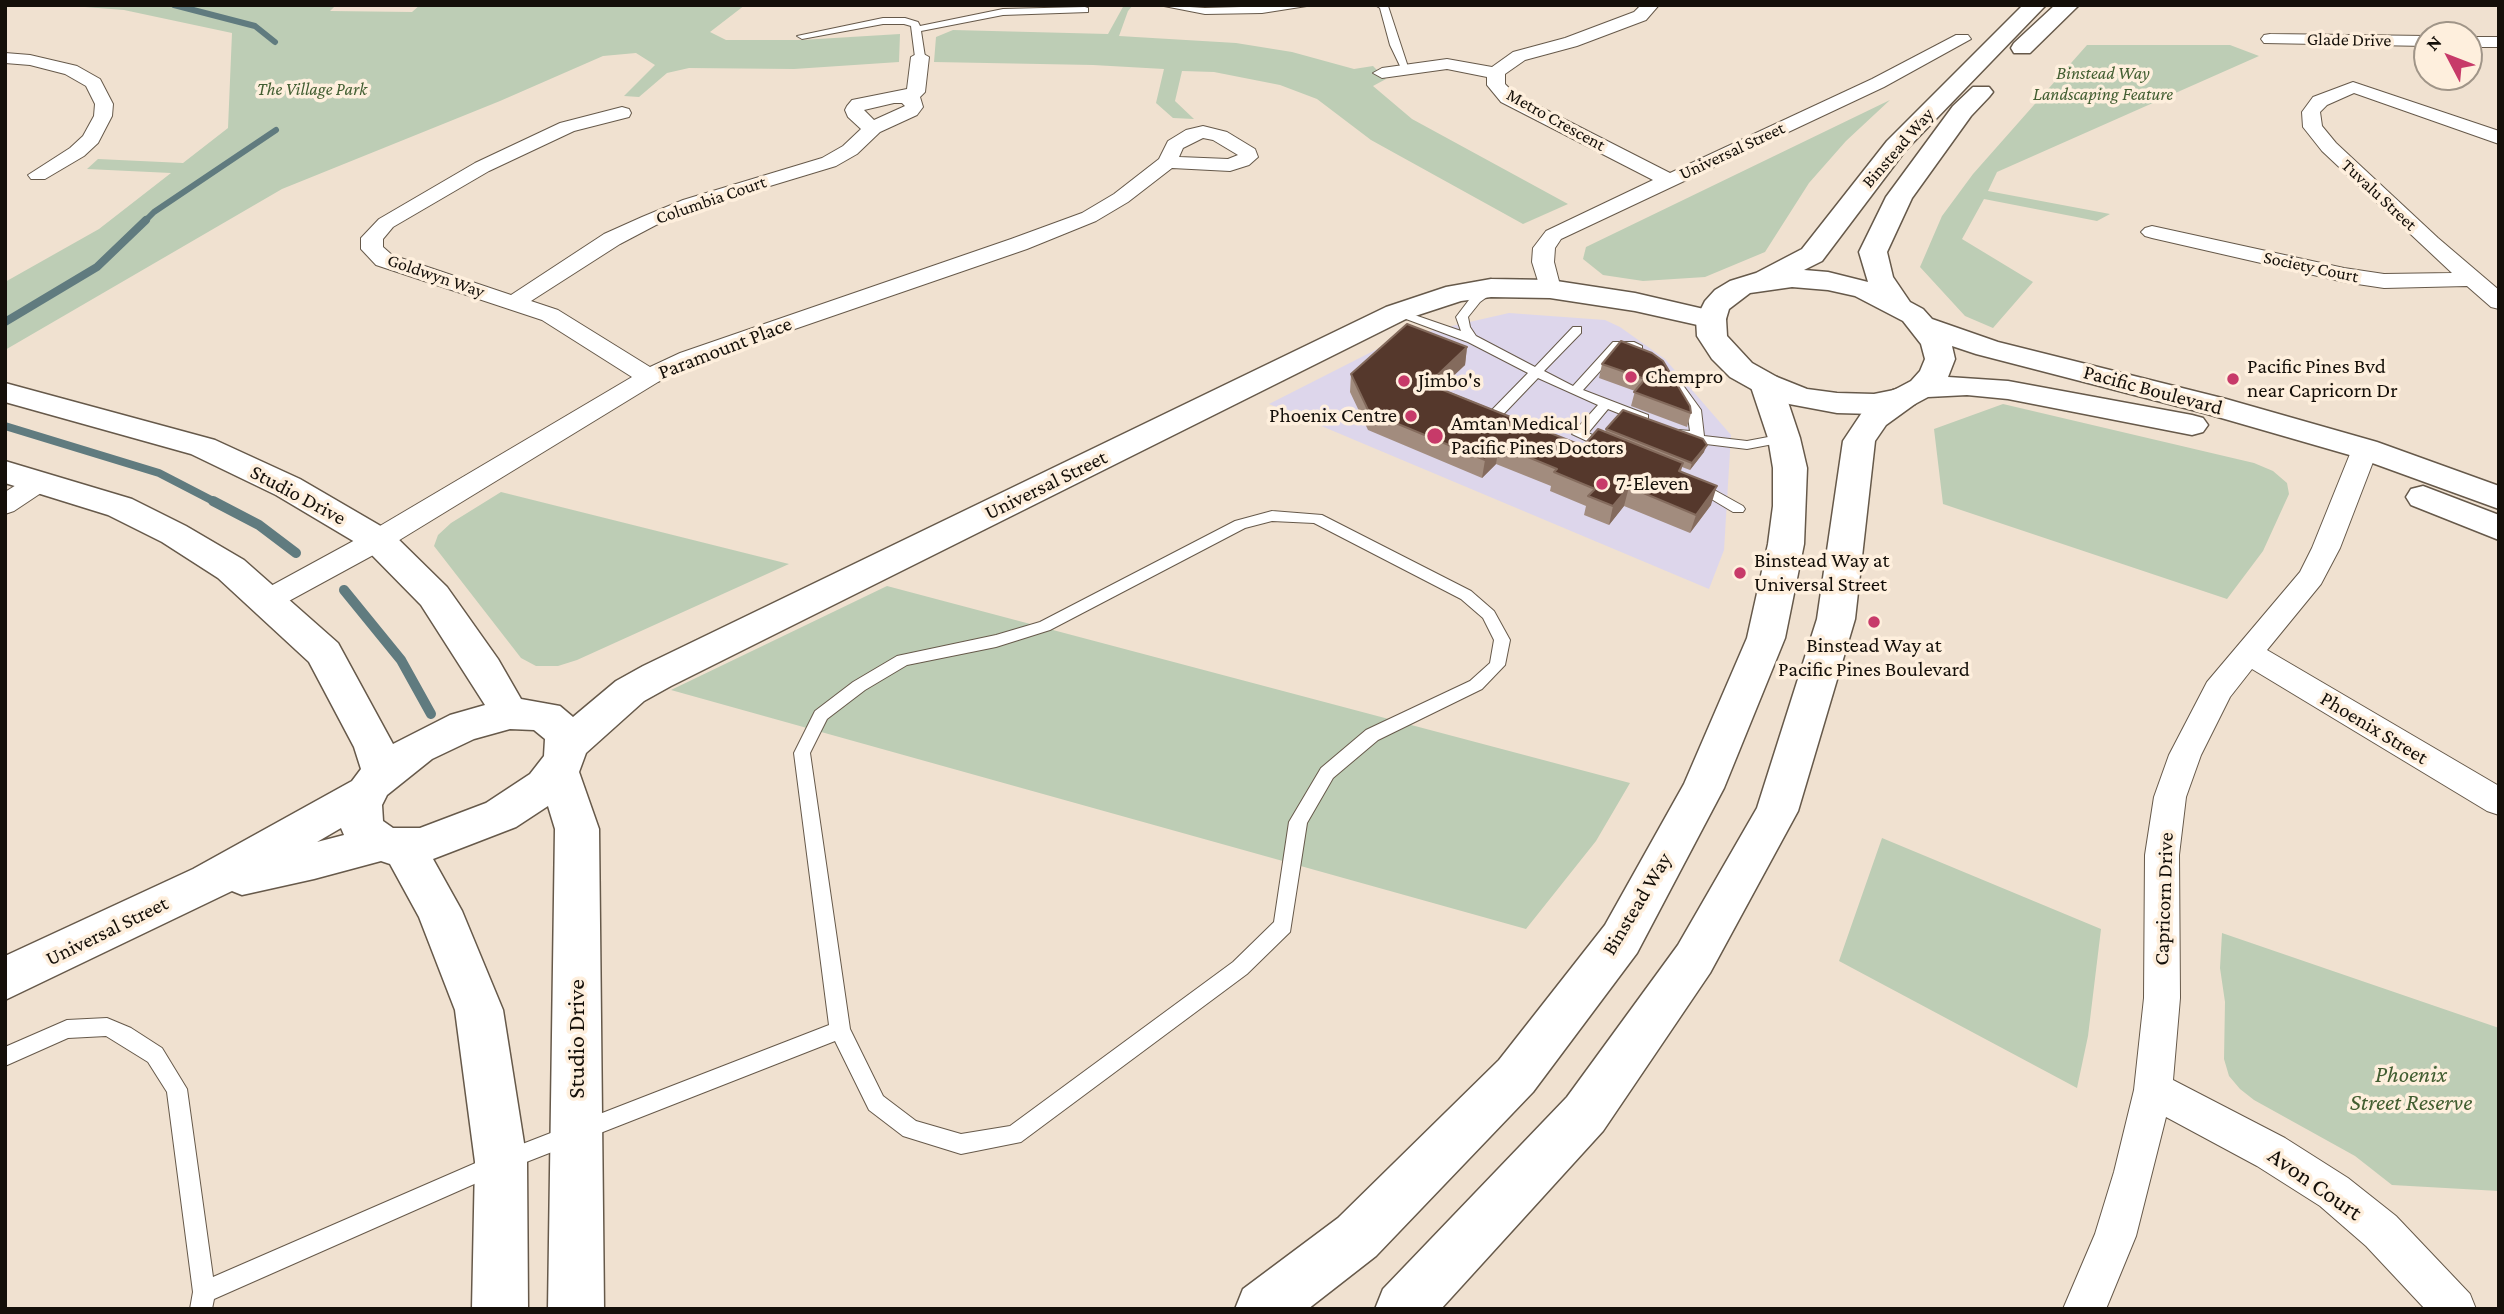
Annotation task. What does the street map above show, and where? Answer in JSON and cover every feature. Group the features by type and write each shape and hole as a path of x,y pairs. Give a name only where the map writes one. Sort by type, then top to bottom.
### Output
{"main road":[{"name":"Binstead Way","path":"1711,319 1716,307 1726,296 1812,255 1896,146 2035,5"},
{"name":"Binstead Way","path":"1897,304 1879,277 1872,252 1899,197 1962,111 2068,5"},
{"path":"1403,1309 1586,1114 1694,959 1777,811 1836,619 1859,441 1874,418 1935,374 1940,359 1936,342 1925,326 1897,304 1865,290 1828,281 1792,278 1758,281"},
{"name":"Universal Street","path":"209,882 392,845 442,839 500,815 545,786 563,759 630,691 1396,313 1456,293 1492,288 1550,289 1635,302 1711,319"},
{"name":"Pacific Boulevard","path":"1711,319 1713,336 1723,353 1741,370 1766,384 1800,397 1837,403 1874,404 1913,392 1967,386 2008,390 2177,422 2266,444 2359,461 2499,498"},
{"name":"Pacific Boulevard","path":"1925,326 1987,348 2215,406 2359,461 2446,506 2499,528"},
{"name":"Binstead Way","path":"1262,1309 1357,1237 1516,1076 1620,939 1703,788 1766,638 1786,544 1790,468 1765,441 1766,384"},
{"name":"Studio Drive","path":"5,392 203,447 288,487 378,540 434,596 484,669 510,714 532,714 556,722 563,731 563,759 577,830 576,1309"},
{"path":"22,478 120,507 174,534 231,569 324,653 374,747 374,784 359,816 363,829 392,845 439,911 479,1010 501,1162 500,1309"},
{"name":"Universal Street","path":"5,979 209,882 374,784 418,748 464,726 510,714"}],"street":[{"name":"Metro Crescent","path":"1651,5 1640,16 1571,43 1519,56 1496,73 1496,85 1508,98 1668,180"},
{"name":"Universal Street","path":"1550,289 1543,262 1544,248 1553,235 1878,83 1962,39"},
{"name":"Glade Drive","path":"2270,39 2413,41"},
{"name":"Columbia Court","path":"906,97 916,92 920,57"},
{"path":"5,58 30,60 71,70 94,83 104,104 103,116 91,139 78,152 38,175"},
{"path":"1382,73 1447,64 1496,73"},
{"name":"Tuvalu Street","path":"2499,138 2353,87 2320,101 2311,113 2313,127 2338,156 2499,302"},
{"path":"873,128 857,117 855,107 872,100 906,97"},
{"name":"Columbia Court","path":"514,302 612,239 649,221 690,204 829,162 850,150 873,128 914,107 913,101 906,97"},
{"name":"Goldwyn Way","path":"622,113 567,127 482,167 386,223 372,238 372,249 384,260 550,315 649,377"},
{"name":"Paramount Place","path":"266,601 378,540 649,377 688,358 1059,230 1121,198 1167,162"},
{"name":"Society Court","path":"2152,233 2344,275 2384,281 2472,279"},
{"name":"Capricorn Drive","path":"2084,1309 2115,1236 2134,1172 2153,1090 2162,998 2162,855 2170,797 2202,719 2218,690 2311,577 2326,548 2359,461"},
{"path":"5,505 22,478"},
{"name":"Phoenix Street","path":"2248,653 2499,802"},
{"name":"Avon Court","path":"2153,1090 2271,1152 2334,1192 2381,1231 2455,1309"}],"lane":[{"path":"1163,5 1228,11 1308,5"},
{"path":"1384,5 1395,45 1406,68"},
{"path":"916,29 1003,12 1085,10"},
{"path":"802,36 883,21 905,22 915,24 920,57"},
{"path":"1472,339 1464,327 1462,317 1466,309 1492,288"},
{"path":"1396,313 1472,339 1575,392 1652,421"},
{"path":"1490,420 1577,330"},
{"path":"1575,392 1617,345 1634,346 1644,354"},
{"path":"1665,370 1694,410 1698,439"},
{"path":"1606,404 1579,434 1626,453"},
{"path":"1675,430 1698,439 1765,441"},
{"path":"1684,476 1738,509"},
{"path":"1272,516 1317,518 1466,595 1489,615 1502,640 1497,665 1476,685 1371,735 1327,772 1298,822 1283,926 1240,968 1014,1135 961,1144 910,1129 876,1103 840,1030 803,753 821,715 859,686 904,660 996,641 1045,626 1240,524 1272,516"},
{"path":"5,1056 67,1029 107,1027 124,1034 155,1055 177,1089 202,1300 501,1162 840,1030"}],"shaded area":[{"path":"1509,313 1605,320 1620,327 1665,359 1731,435 1724,550 1709,589 1269,404 1399,338"}],"green space":[{"name":"The Village Park","path":"59,5 336,5 330,11 412,12 420,5 745,5 710,32 726,40 801,40 900,34 899,62 794,69 689,68 667,73 639,97 624,96 655,65 636,53 603,56 500,101 282,189 5,350 5,282 99,229 171,173 87,169 98,159 183,163 228,128 232,33 124,10"},
{"path":"1124,5 1133,5 1119,36 1236,43 1292,52 1354,69 1373,66 1386,79 1373,86 1412,119 1568,204 1523,224 1371,140 1317,99 1280,85 1214,72 1182,71 1175,101 1194,119 1173,118 1156,103 1164,69 934,62 936,37 953,30 1108,34"},
{"name":"Binstead Way Landscaping Feature","path":"2087,45 2230,45 2259,56 1997,172 1988,191 2110,214 2097,221 1984,199 1962,239 2033,282 1993,328 1965,316 1920,267 1942,216 1973,174"},
{"path":"1890,100 1846,141 1809,183 1765,252 1705,277 1643,281 1603,275 1583,259 1586,247"},
{"path":"2003,404 2254,463 2273,471 2287,483 2289,494 2263,551 2227,599 1943,504 1934,429"},
{"path":"501,492 789,564 577,660 558,666 536,666 521,658 434,546 438,535 451,523"},
{"path":"887,586 1630,783 1596,841 1526,929 671,690"},
{"path":"1882,838 2101,929 2088,1036 2077,1088 1839,961"},
{"name":"Phoenix Street Reserve","path":"2222,933 2499,1028 2499,1191 2392,1185 2355,1156 2254,1100 2240,1089 2229,1076 2224,1059 2225,1002 2220,968"}],"building":[{"path":"1407,324 1467,347 1428,384 1583,446 1598,429 1683,463 1679,471 1717,486 1696,515 1629,487 1613,506 1588,496 1595,489 1554,472 1557,469 1499,445 1485,460 1369,412 1351,374"},
{"path":"1621,341 1652,353 1663,361 1690,406 1691,413 1634,392 1645,379 1602,364"},
{"path":"1623,410 1703,439 1707,445 1692,463 1606,429"}],"waterway":[{"path":"174,5 255,26 275,42"},
{"path":"146,220 276,130"},
{"path":"5,322 97,267 146,220"},
{"path":"5,426 159,473 217,503"},
{"path":"213,501 259,525 296,553"},
{"path":"344,590 401,660 431,714"}],"place":[{"name":"Chempro","path":"1631,377"},
{"name":"Pacific Pines Bvd near Capricorn Dr","path":"2233,379"},
{"name":"Jimbo's","path":"1404,381"},
{"name":"Phoenix Centre","path":"1411,416"},
{"name":"Amtan Medical | Pacific Pines Doctors","path":"1435,436"},
{"name":"7-Eleven","path":"1602,484"},
{"name":"Binstead Way at Universal Street","path":"1740,573"},
{"name":"Binstead Way at Pacific Pines Boulevard","path":"1874,622"}]}
